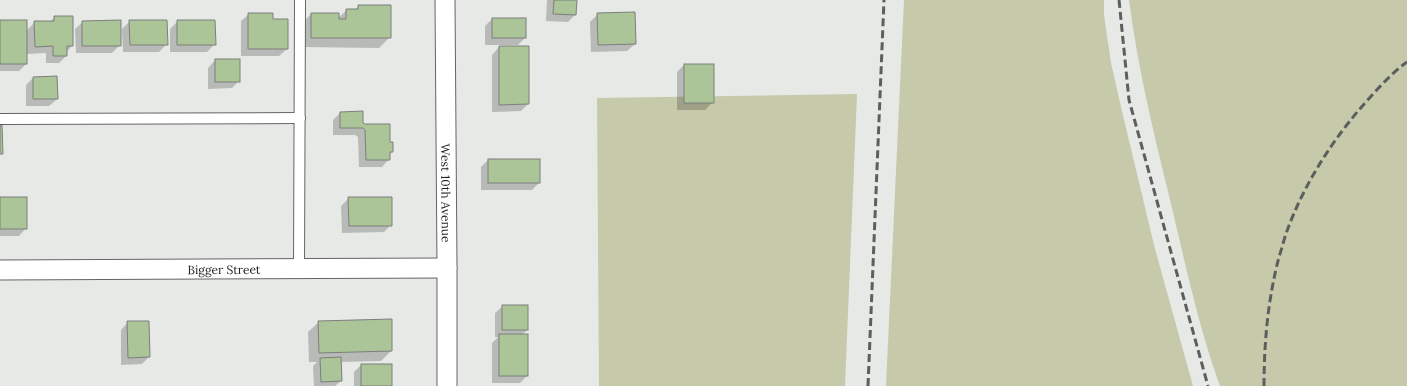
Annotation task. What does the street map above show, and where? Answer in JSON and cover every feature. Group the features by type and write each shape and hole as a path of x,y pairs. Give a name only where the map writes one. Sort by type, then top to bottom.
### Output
{"street":[{"name":"West 10th Avenue","path":"445,0 447,386"},
{"name":"Bigger Street","path":"0,270 298,270 447,268"}],"lane":[{"path":"298,270 300,0"},
{"path":"0,119 300,118"}],"green space":[{"path":"904,0 1104,0 1104,15 1111,63 1121,107 1155,249 1193,386 886,386"},
{"path":"1129,0 1407,0 1407,386 1220,386 1199,320 1159,156 1142,78"},
{"path":"857,94 845,386 599,386 597,98"}],"building":[{"path":"554,0 577,0 576,15 553,14"},
{"path":"358,5 391,5 391,38 311,38 311,13 339,13 339,19 346,19 346,9 358,9"},
{"path":"635,12 636,44 598,45 597,13"},
{"path":"248,13 273,13 273,19 288,19 288,49 248,49"},
{"path":"54,16 73,16 73,46 67,46 67,56 53,56 53,46 35,47 34,21 54,21"},
{"path":"492,18 526,18 526,38 492,38"},
{"path":"0,20 27,20 27,64 0,64"},
{"path":"121,20 121,46 82,46 82,21"},
{"path":"129,20 167,20 168,45 130,45"},
{"path":"177,20 215,20 216,45 177,45"},
{"path":"499,46 529,46 529,104 499,105"},
{"path":"215,59 240,59 240,82 215,82"},
{"path":"684,64 714,64 714,103 684,103"},
{"path":"57,76 58,99 33,99 33,77"},
{"path":"363,111 363,123 365,124 390,124 390,142 393,142 393,152 390,152 390,160 366,160 365,130 363,128 340,128 340,112"},
{"path":"2,125 3,154 0,154 0,126"},
{"path":"488,159 540,159 540,183 488,183"},
{"path":"0,197 27,197 27,229 0,229"},
{"path":"348,197 392,197 392,226 349,226"},
{"path":"502,305 528,305 528,330 502,330"},
{"path":"392,319 392,351 319,353 318,321"},
{"path":"127,321 149,321 150,357 128,358"},
{"path":"499,334 528,334 528,376 499,376"},
{"path":"341,357 342,381 321,382 320,358"},
{"path":"361,364 392,364 392,386 361,386"}],"railway":[{"path":"868,386 884,0"},
{"path":"1119,0 1129,100 1208,386"},
{"path":"1264,386 1269,305 1279,257 1293,215 1317,168 1336,139 1375,91 1407,62"}]}
